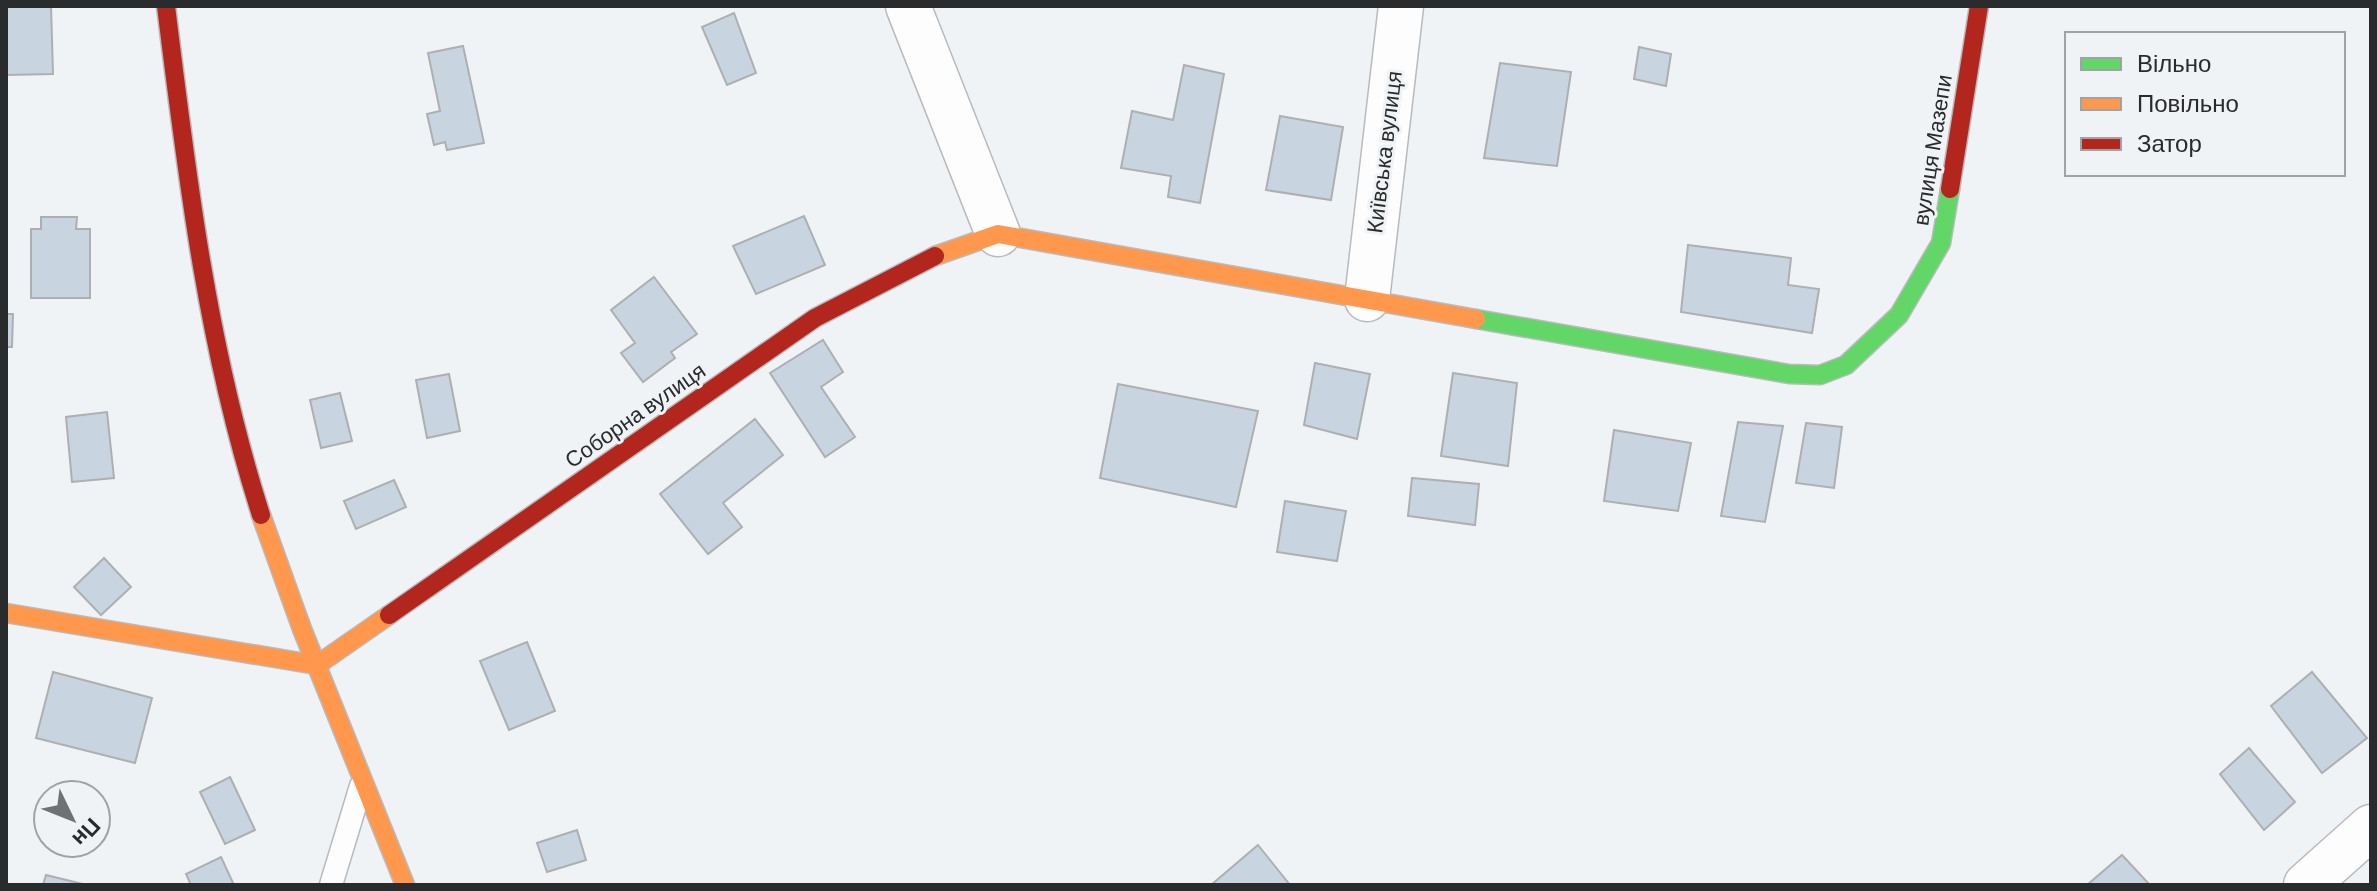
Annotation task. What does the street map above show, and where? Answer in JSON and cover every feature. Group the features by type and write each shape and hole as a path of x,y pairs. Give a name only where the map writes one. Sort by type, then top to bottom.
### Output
{"street":[{"path":"166,6 199,273 247,471 317,665 405,885"},
{"path":"908,6 998,234 1367,299"},
{"name":"Київська вулиця","path":"1367,299 1401,6"},
{"name":"вулиця Мазепи","path":"1367,299 1789,374 1820,375 1846,365 1872,344 1899,315 1941,243 1979,6"},
{"name":"Соборна вулиця","path":"317,665 815,318 942,253 998,234"},
{"path":"6,613 317,665"},
{"path":"2306,885 2371,827"}],"lane":[{"path":"331,885 364,777"}],"building":[{"path":"6,6 51,6 53,74 6,75"},
{"path":"734,13 756,73 727,85 702,27"},
{"path":"463,46 484,143 447,150 445,142 434,145 427,114 440,111 428,53"},
{"path":"1639,47 1671,54 1666,86 1634,79"},
{"path":"1500,63 1571,72 1557,166 1484,158"},
{"path":"1184,65 1224,74 1200,203 1168,197 1171,176 1121,168 1132,111 1173,120"},
{"path":"1280,116 1343,127 1331,200 1266,190"},
{"path":"804,216 825,265 756,294 733,246"},
{"path":"41,217 77,217 76,229 90,229 90,298 31,298 31,229 41,229"},
{"path":"1688,245 1791,258 1788,285 1819,289 1812,333 1681,312"},
{"path":"654,277 697,334 671,352 675,358 643,382 621,353 635,343 611,310"},
{"path":"6,314 13,314 12,347 6,347"},
{"path":"823,340 843,372 821,387 855,437 825,457 770,373"},
{"path":"1315,363 1370,374 1357,439 1304,425"},
{"path":"1453,373 1517,383 1508,466 1441,456"},
{"path":"449,374 460,431 427,438 416,380"},
{"path":"1118,384 1258,411 1236,507 1100,478"},
{"path":"340,393 352,441 321,448 310,400"},
{"path":"107,412 114,478 72,482 66,417"},
{"path":"755,419 783,455 723,503 742,527 708,554 660,494"},
{"path":"1738,422 1783,426 1765,522 1721,516"},
{"path":"1806,423 1842,427 1834,488 1796,483"},
{"path":"1614,430 1691,443 1678,511 1604,501"},
{"path":"1412,478 1479,484 1475,525 1408,516"},
{"path":"394,480 406,507 356,529 344,501"},
{"path":"1285,501 1346,511 1337,561 1277,552"},
{"path":"104,558 131,587 101,615 74,587"},
{"path":"527,642 555,711 509,730 480,661"},
{"path":"53,672 152,698 135,763 36,738"},
{"path":"2312,672 2367,738 2322,773 2271,706"},
{"path":"2249,748 2295,802 2264,830 2220,774"},
{"path":"230,777 255,830 225,844 200,792"},
{"path":"577,830 586,860 547,872 537,843"},
{"path":"1258,845 1290,885 1211,885"},
{"path":"2122,855 2150,885 2087,885"},
{"path":"221,857 234,885 191,885 186,874"},
{"path":"46,875 87,885 43,885"}],"traffic: fast":[{"path":"1476,319 1789,374 1820,375 1846,365 1899,315 1941,243 1950,189"}],"traffic: slow":[{"path":"935,256 998,234 1476,319"},
{"path":"261,515 302,629 405,885"},
{"path":"6,613 317,665 389,615"}],"traffic: jam":[{"path":"166,6 191,199 213,327 261,515"},
{"path":"1950,189 1979,6"},
{"path":"389,615 815,318 935,256"}]}
